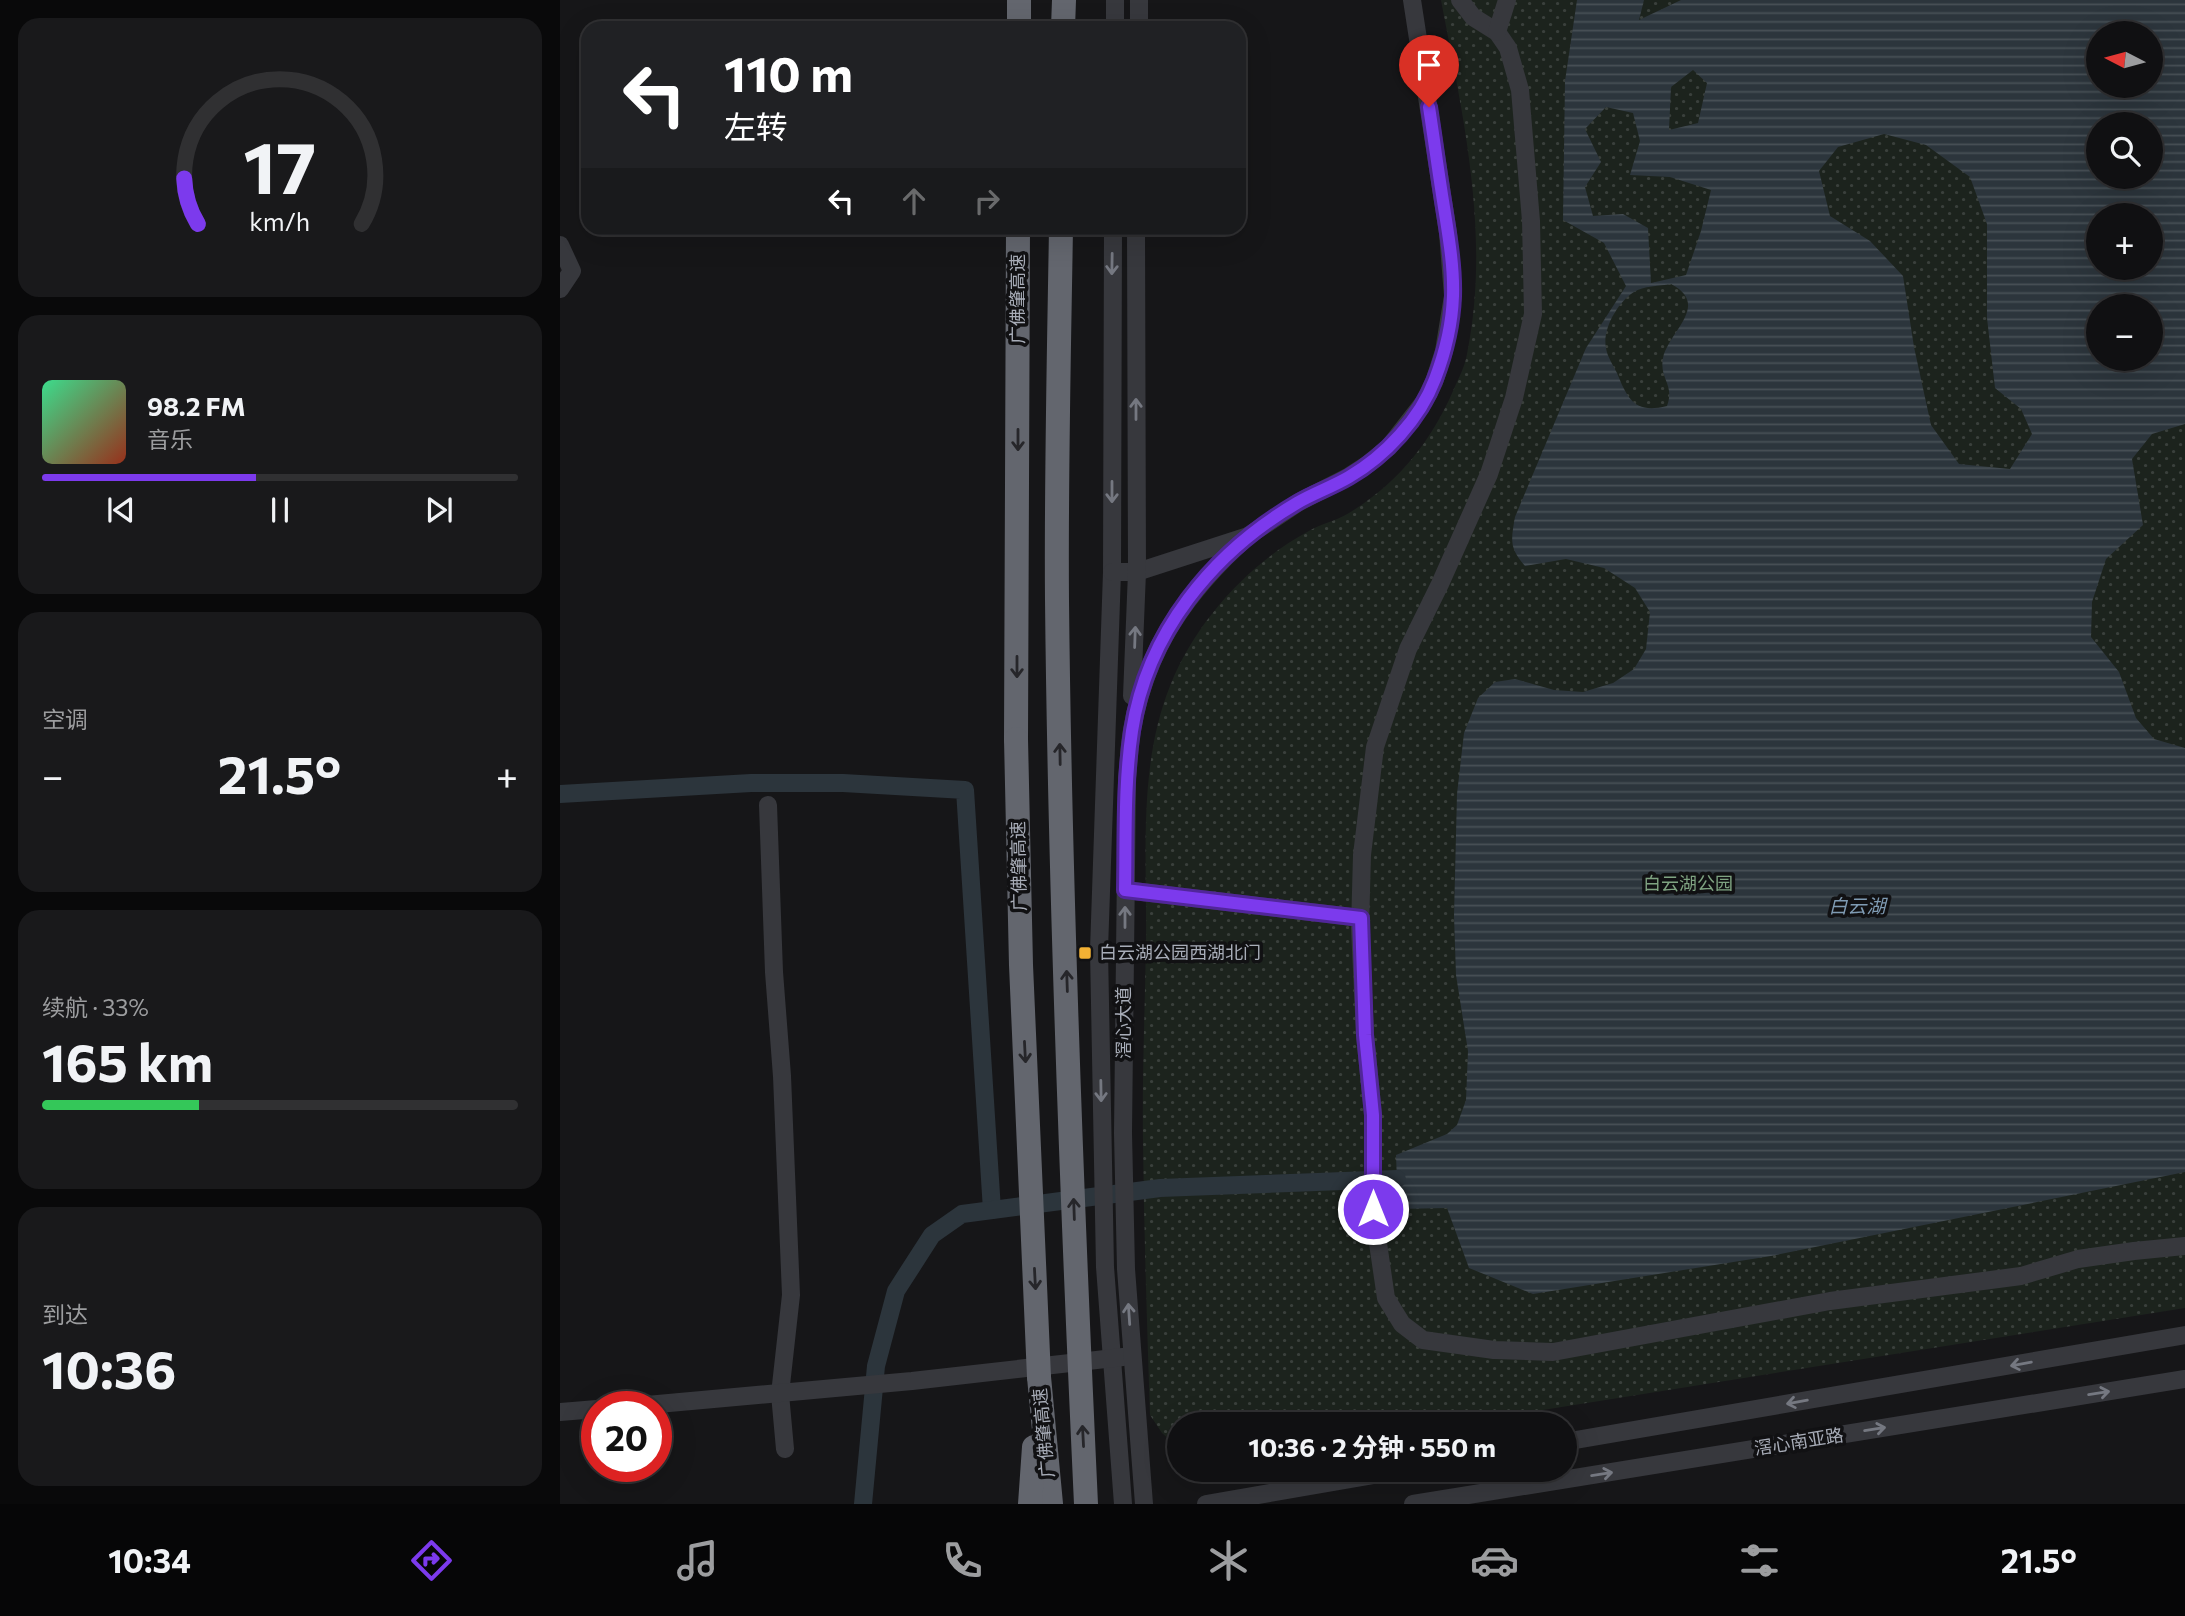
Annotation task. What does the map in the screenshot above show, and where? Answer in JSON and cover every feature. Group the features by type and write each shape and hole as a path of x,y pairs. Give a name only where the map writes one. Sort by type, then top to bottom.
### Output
{"highway":[{"path":"1019,0 1019,21"},
{"path":"1063,0 1063,21"},
{"name":"广佛肇高速","path":"1018,235 1016,739 1021,965 1040,1377 1051,1504"},
{"name":"广佛肇高速","path":"1061,235 1059,703 1077,1307 1086,1504"},
{"path":"1030,1504 1040,1377"}],"street":[{"path":"1115,0 1115,21"},
{"path":"1139,0 1139,21"},
{"name":"滘心大道","path":"1144,1504 1126,1269 1123,1133 1127,778 1136,707 1159,643 1178,612 1205,578 1248,536 1299,502 1348,477 1389,447 1424,402 1434,382 1444,351 1453,296 1452,267 1412,0"},
{"path":"1460,0 1474,17 1497,32 1508,48 1520,90 1531,221 1532,314 1514,398 1489,474 1408,649 1376,747 1362,855 1362,991 1373,1115 1373,1209 1386,1298 1402,1324 1423,1340 1494,1350 1553,1352 1830,1301 2021,1276 2078,1259 2185,1246"},
{"path":"1497,32 1507,0"},
{"name":"滘心大道","path":"1113,235 1112,572 1099,950 1105,1267 1123,1504"},
{"path":"1104,778 1127,778 1137,572 1136,235"},
{"path":"560,245 572,271 560,289"},
{"name":"滘心大道","path":"1112,572 1137,572 1248,536"},
{"path":"768,805 791,1295 780,1394 785,1449"},
{"path":"1125,890 1361,918"},
{"path":"1577,1440 2185,1335"},
{"path":"672,1403 912,1381 1132,1356"},
{"name":"滘心南亚路","path":"1413,1504 2185,1379"},
{"path":"560,1412 581,1410"},
{"path":"1206,1504 1333,1482"}],"green space":[{"name":"白云湖公园","path":"1441,0 2185,0 2185,1308 1530,1412 1167,1412 1167,1437 1150,1415 1143,1092 1146,812 1153,748 1160,716 1181,663 1194,640 1225,598 1264,561 1285,546 1312,529 1349,513 1382,489 1411,460 1444,410 1465,364 1474,309 1475,221 1465,132"}],"water":[{"name":"白云湖","path":"1577,0 1644,0 1639,20 1681,0 2185,0 2185,424 2152,434 2132,459 2143,525 2106,559 2092,602 2091,637 2119,672 2136,718 2154,739 2185,748 2185,1172 1771,1256 1533,1294 1469,1268 1447,1208 1398,1209 1396,1155 1447,1134 1457,1125 1466,1100 1468,1051 1456,975 1454,916 1457,794 1464,733 1478,698 1495,682 1515,679 1554,690 1583,692 1613,683 1634,669 1646,649 1650,612 1635,588 1604,568 1566,559 1525,566 1516,554 1513,543 1515,517 1586,348 1626,286 1604,243 1563,220 1565,81","holes":["1693,70 1707,83 1698,123 1669,130 1671,87","1606,107 1633,113 1640,141 1630,175 1670,177 1711,190 1686,275 1651,283 1648,228 1623,214 1593,216 1585,187 1601,162 1585,129","1884,134 1926,145 1970,177 1987,224 1987,318 1995,388 2021,409 2032,434 2010,469 1959,464 1931,425 1914,347 1903,276 1870,241 1830,216 1819,171 1838,147","1671,284 1682,292 1688,310 1663,358 1663,371 1669,392 1667,406 1647,408 1634,403 1625,391 1606,348 1606,333 1612,317 1628,296 1642,288"]}],"waterway":[{"path":"560,794 751,783 843,783 965,790 992,1210"},
{"path":"863,1504 876,1366 896,1291 932,1235 962,1214 1160,1188 1397,1179"}],"place":[{"name":"白云湖公园西湖北门","path":"1085,953"}],"route":[{"path":"1373,1209 1373,1115 1362,991 1361,918 1125,890 1127,778 1136,707 1146,675 1159,643 1185,603 1224,557 1248,536 1299,502 1348,477 1389,447 1406,428 1434,382 1444,351 1453,296 1448,233 1429,107"}]}
